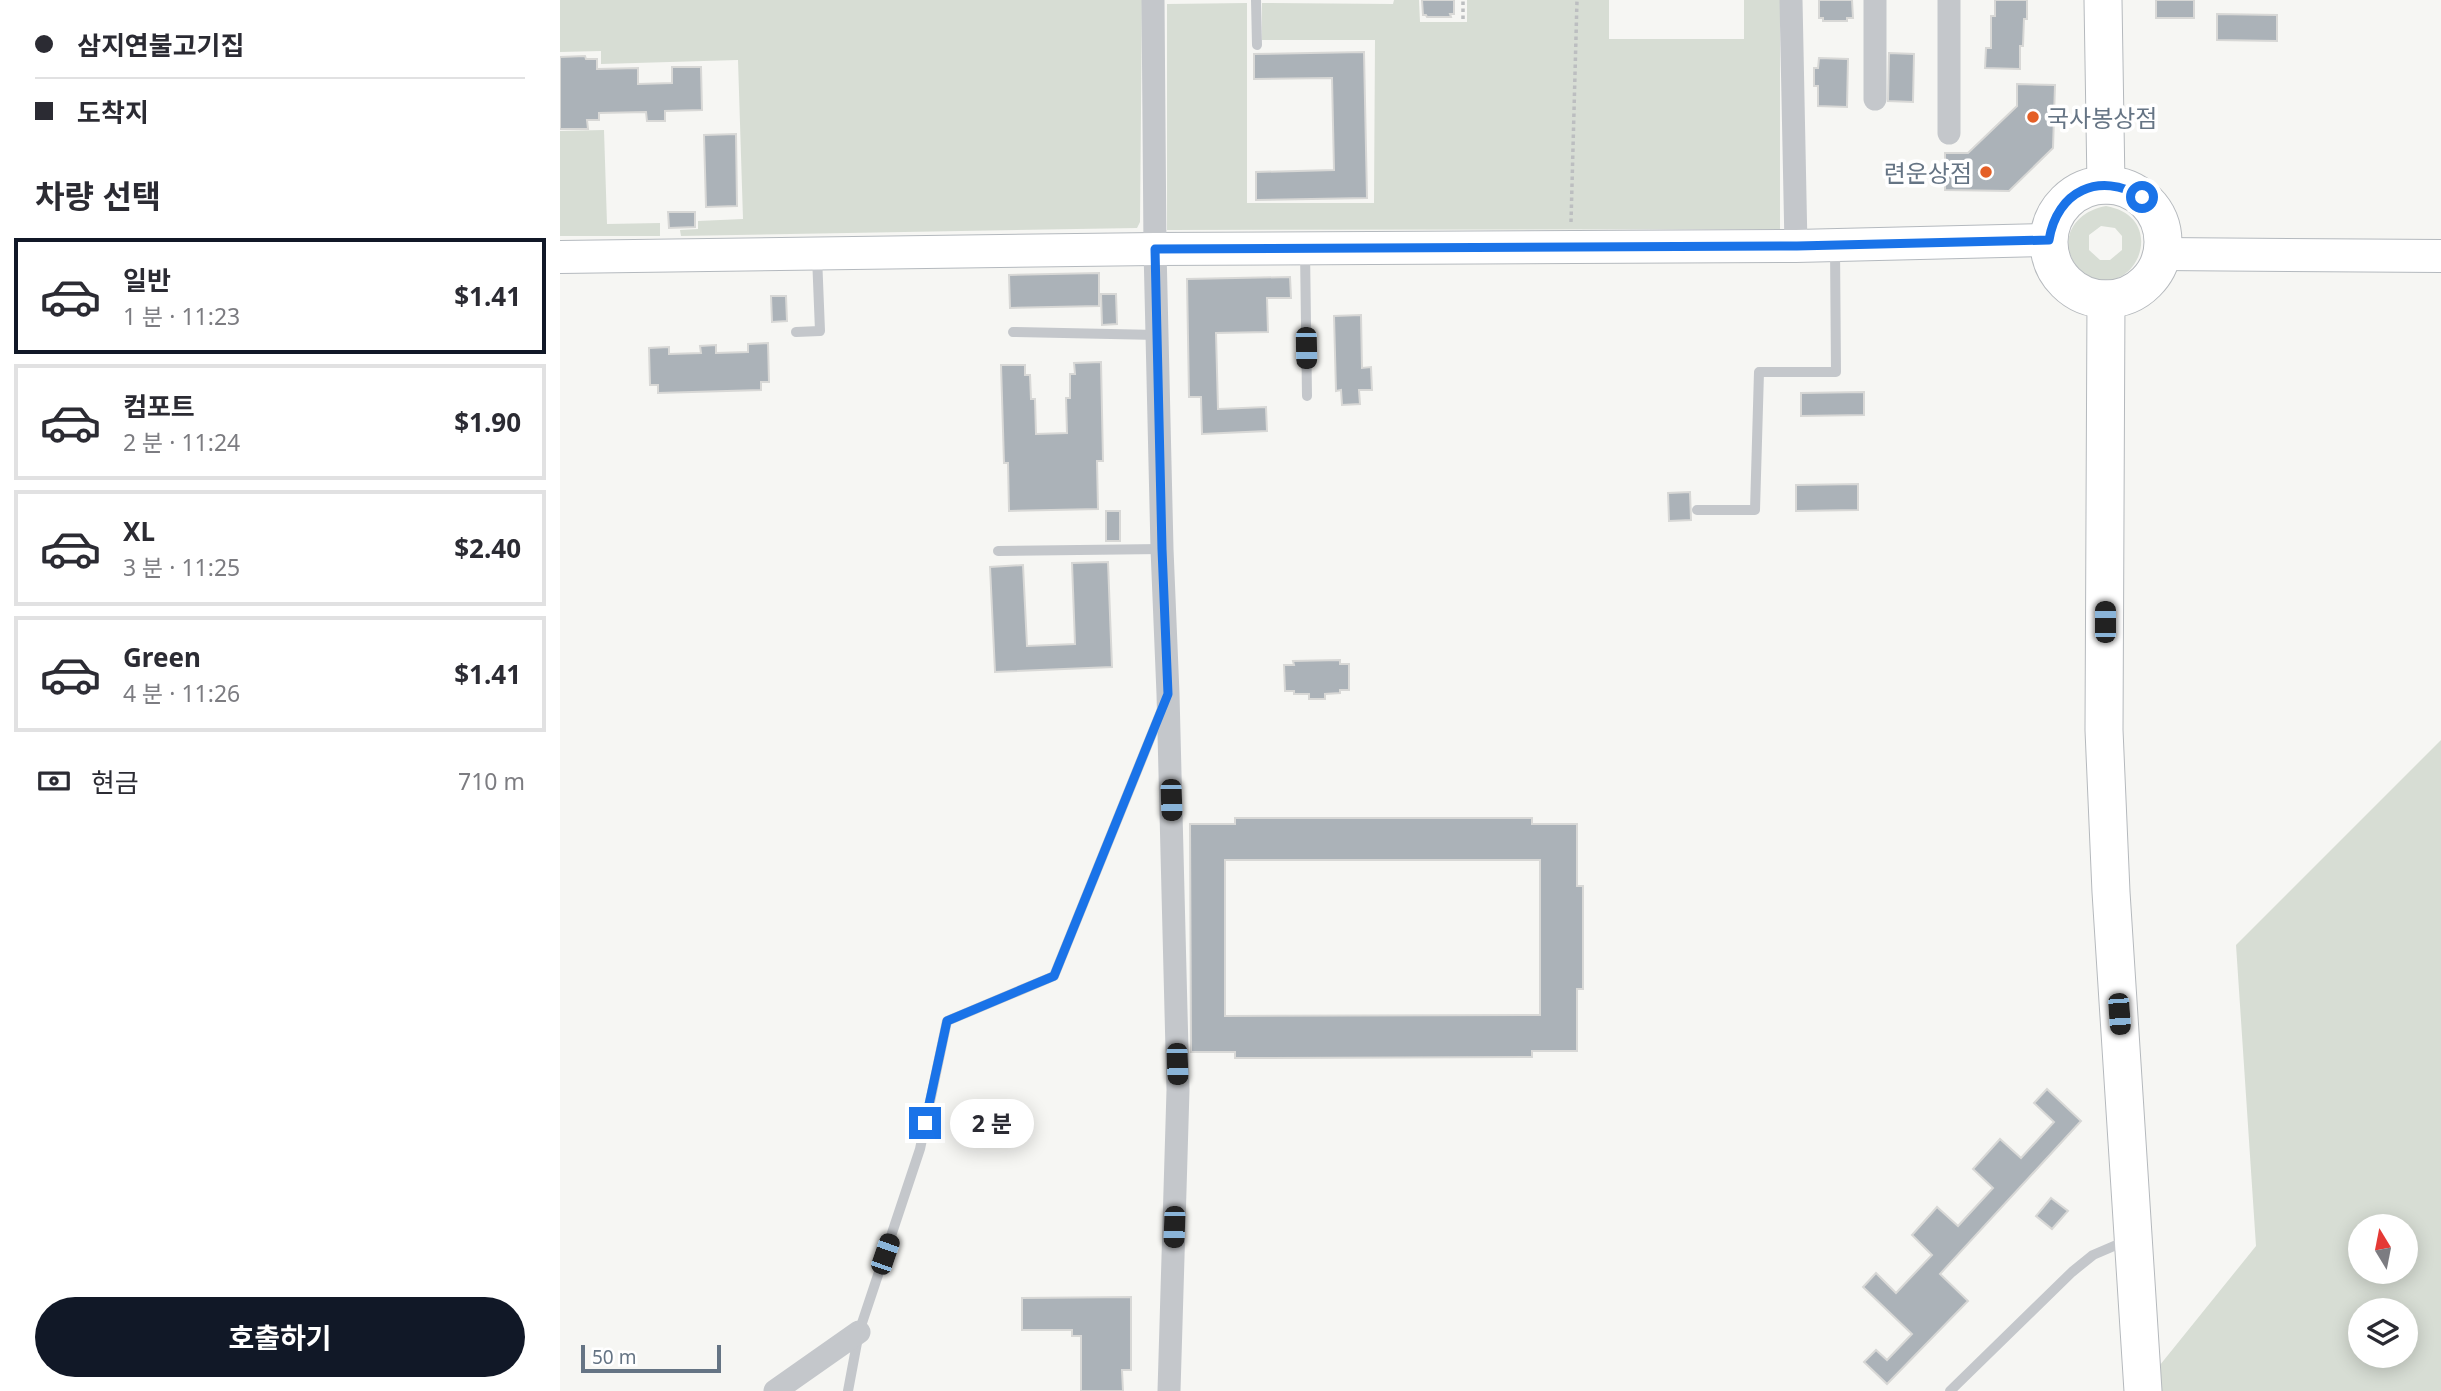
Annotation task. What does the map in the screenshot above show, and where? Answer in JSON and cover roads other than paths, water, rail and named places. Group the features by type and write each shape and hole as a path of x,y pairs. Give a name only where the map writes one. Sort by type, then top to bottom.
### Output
{"main road":[{"path":"2103,0 2106,185"},
{"path":"2106,185 2131,191 2151,206 2162,229 2162,254 2158,267 2142,286 2131,293 2106,299 2081,293 2070,286 2054,266 2049,240 2055,216 2062,206 2082,191 2106,185"},
{"path":"2106,299 2104,730 2110,892 2143,1391"}],"street":[{"path":"1153,0 1155,249 1178,1090 1169,1391"},
{"path":"1791,0 1797,246"},
{"path":"1875,0 1875,100"},
{"path":"1949,0 1949,133"},
{"path":"560,257 1155,249 1797,246 2049,240"},
{"path":"2162,254 2441,256"},
{"path":"775,1391 859,1332"}],"lane":[{"path":"1255,0 1257,45"},
{"path":"1697,510 1755,510 1759,372 1836,372 1835,245"},
{"path":"1305,248 1307,396"},
{"path":"796,332 820,331 817,253"},
{"path":"1013,332 1158,335"},
{"path":"999,551 1162,549"},
{"path":"848,1391 859,1332 920,1149 947,1021 1054,976 1168,694"},
{"path":"1950,1391 2094,1255 2134,1238"}],"place":[{"name":"국사봉상점","path":"2033,117"},
{"name":"련운상점","path":"1986,172"}]}
